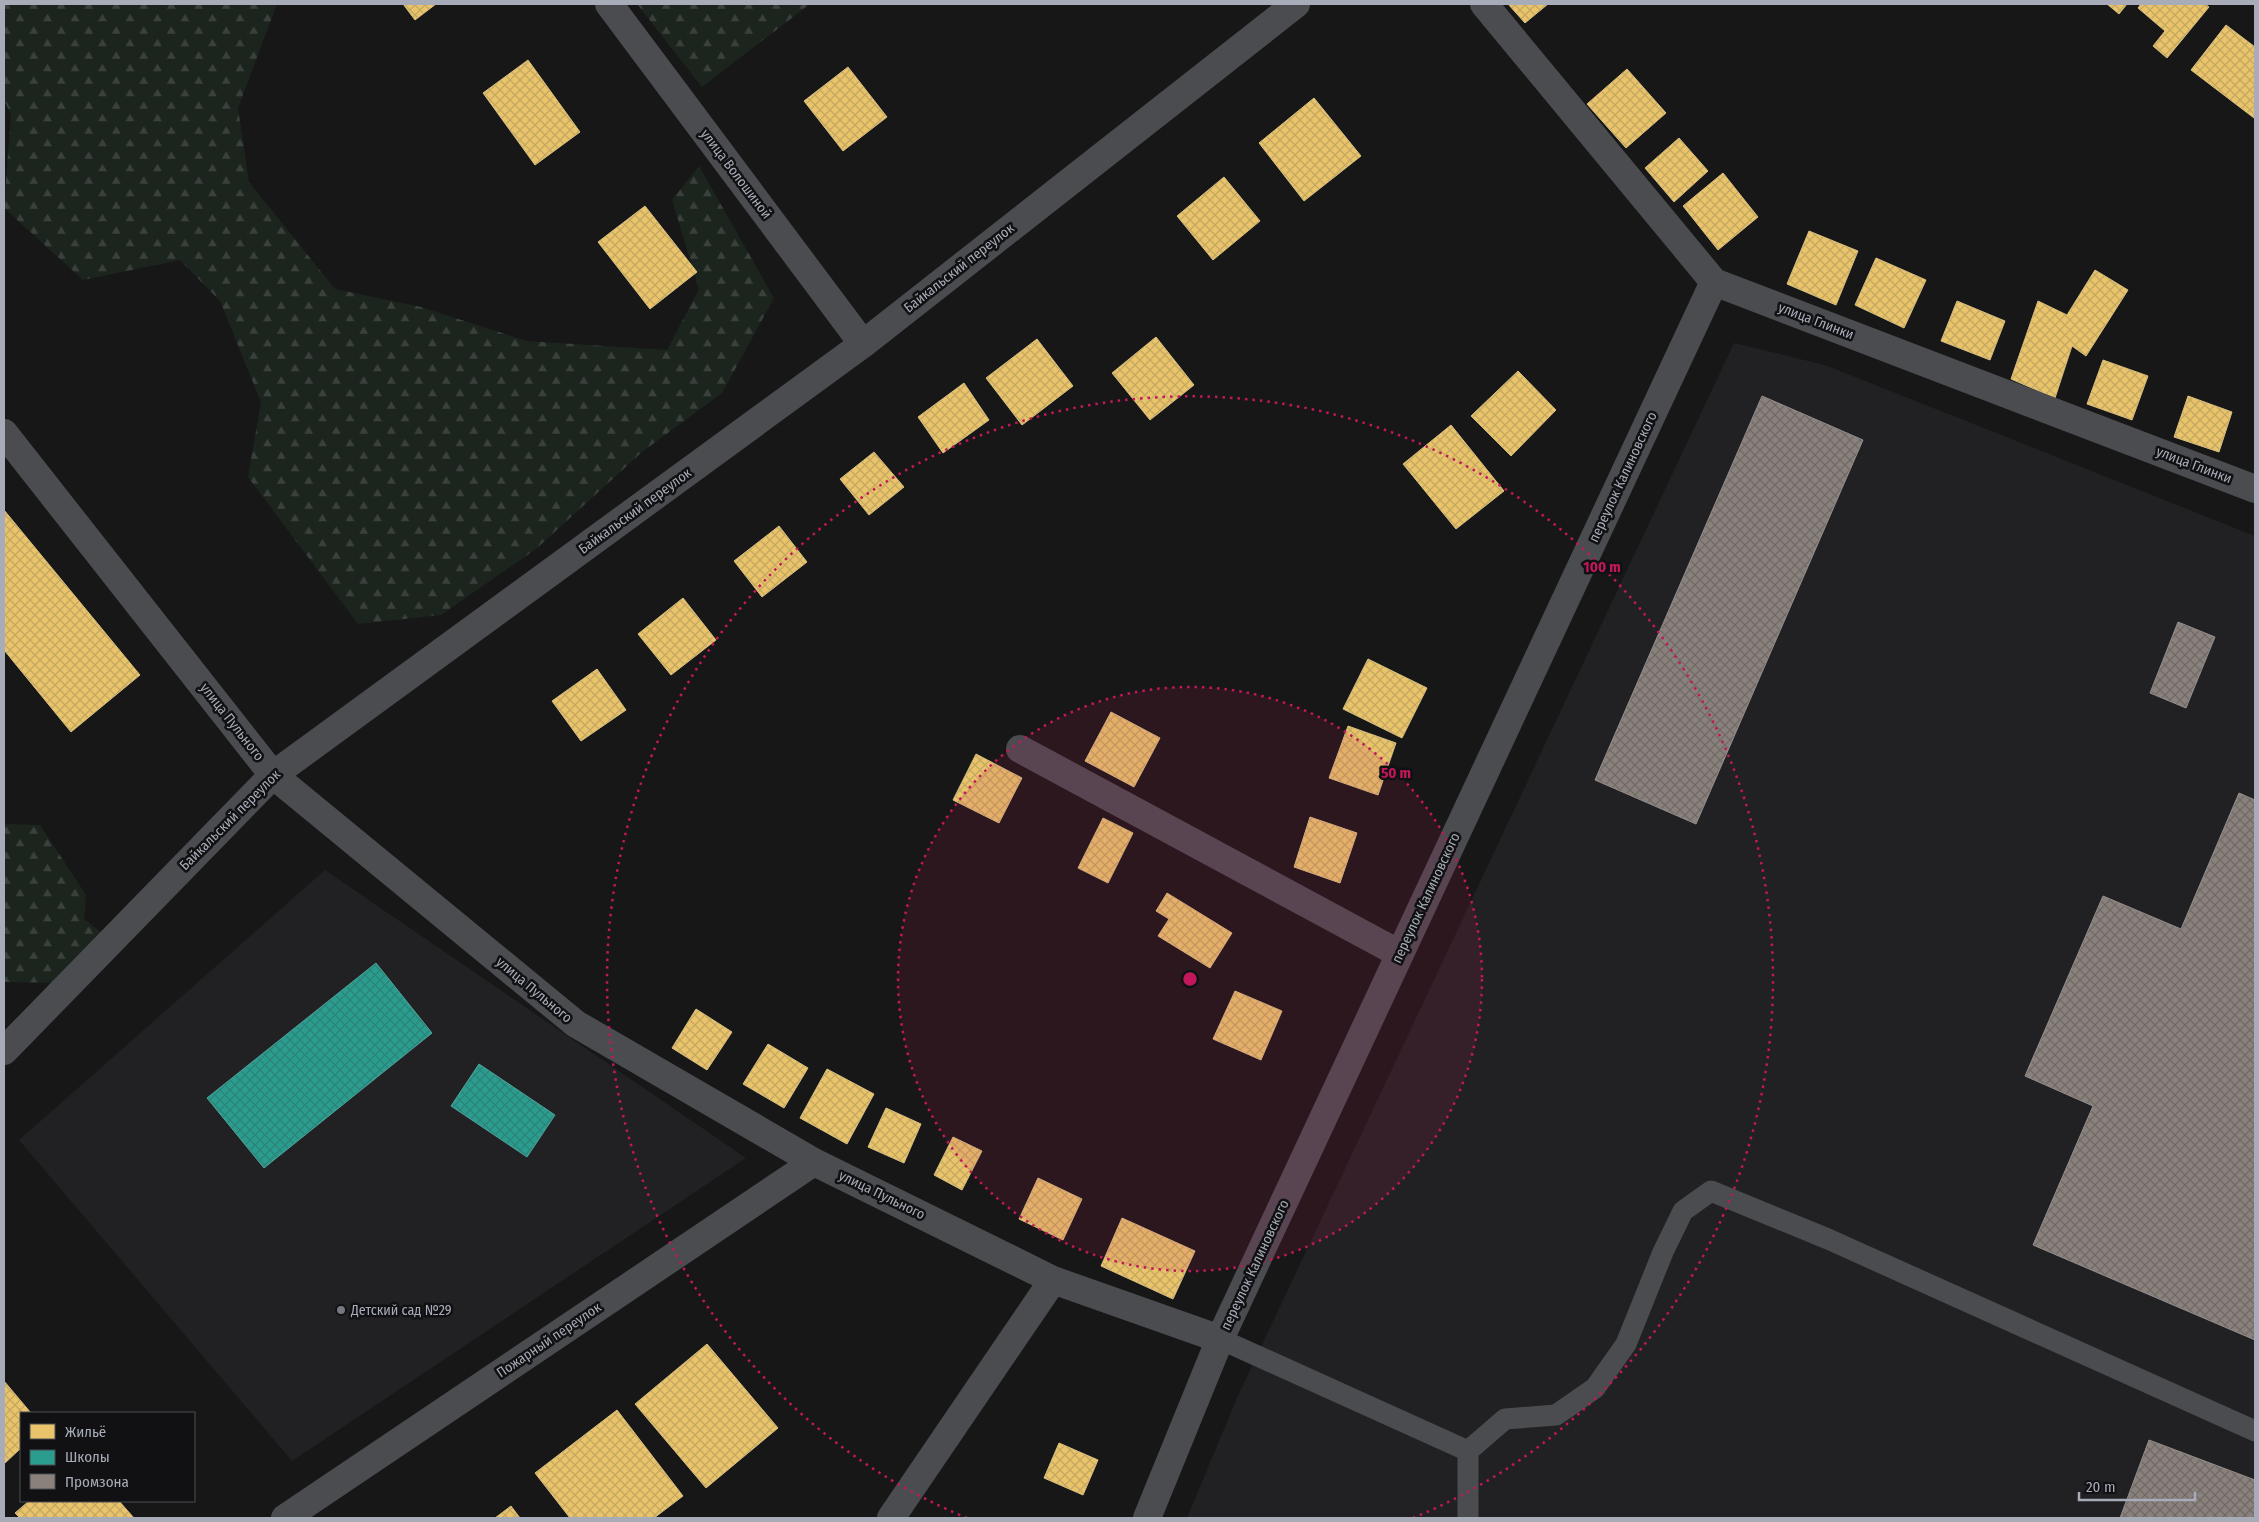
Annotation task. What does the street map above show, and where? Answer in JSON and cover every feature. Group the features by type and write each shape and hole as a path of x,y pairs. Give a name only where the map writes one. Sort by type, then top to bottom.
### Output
{"street":[{"name":"улица Волошиной","path":"609,4 863,344"},
{"name":"Байкальский переулок","path":"4,1051 273,775 863,344 1296,4"},
{"name":"улица Глинки","path":"1484,4 1714,282 2255,488"},
{"name":"переулок Калиновского","path":"1147,1518 1220,1339 1714,282"},
{"name":"улица Пульного","path":"4,433 273,775 576,1024 814,1162 1053,1280 1220,1339"},
{"path":"1020,749 1400,954"},
{"name":"Пожарный переулок","path":"285,1518 814,1162"},
{"path":"891,1518 1053,1280"}],"lane":[{"path":"1468,1518 1468,1451 1505,1419 1556,1415 1594,1388 1626,1344 1663,1252 1683,1211 1711,1190 1828,1239 2255,1431"},
{"path":"1220,1339 1468,1451"}],"shaded area":[{"path":"1734,343 1825,365 2255,536 2255,1518 1187,1518 1236,1400"},
{"name":"Детский сад №29","path":"325,870 746,1158 292,1461 19,1140"}],"green space":[{"path":"4,4 277,4 238,108 249,182 335,289 421,307 527,341 667,350 699,289 672,200 699,166 774,298 722,393 642,452 536,549 441,615 358,624 248,477 261,402 220,301 180,260 83,280 4,208 11,115 4,100"},
{"path":"637,4 810,4 702,87"},
{"path":"4,824 40,825 86,895 84,919 114,942 80,983 4,982"}],"building: Жильё":[{"path":"403,4 436,4 415,20"},
{"path":"1508,4 1548,4 1525,23"},
{"path":"2107,4 2127,4 2119,14"},
{"path":"2141,4 2205,4 2209,7 2167,58 2153,46 2165,31 2138,8"},
{"path":"2226,25 2255,47 2254,118 2191,70"},
{"path":"528,60 580,132 535,165 483,93"},
{"path":"848,67 887,117 843,151 804,101"},
{"path":"1627,69 1666,113 1626,148 1587,104"},
{"path":"1314,98 1361,156 1304,201 1259,143"},
{"path":"1679,138 1708,171 1674,202 1645,168"},
{"path":"1723,173 1758,217 1718,250 1683,206"},
{"path":"1224,177 1260,221 1213,260 1177,216"},
{"path":"645,206 697,272 650,309 598,242"},
{"path":"1809,231 1858,251 1836,305 1787,284"},
{"path":"1876,258 1926,280 1904,328 1855,305"},
{"path":"2095,270 2128,290 2086,356 2072,346 2055,398 2011,379 2038,301 2067,315"},
{"path":"1957,301 2005,321 1990,360 1941,341"},
{"path":"1156,337 1194,385 1150,420 1112,373"},
{"path":"1037,339 1073,386 1022,425 986,378"},
{"path":"2103,360 2148,376 2132,420 2087,404"},
{"path":"1518,371 1556,410 1511,456 1471,416"},
{"path":"964,383 989,420 943,453 918,417"},
{"path":"2188,396 2232,412 2219,452 2174,437"},
{"path":"1451,425 1504,491 1456,529 1403,464"},
{"path":"874,452 904,487 869,515 840,479"},
{"path":"4,510 140,675 71,732 4,650"},
{"path":"779,526 807,562 762,597 734,561"},
{"path":"683,598 716,640 671,675 638,634"},
{"path":"1368,659 1427,688 1402,738 1343,709"},
{"path":"597,669 626,710 581,741 552,701"},
{"path":"1111,712 1160,738 1134,787 1085,761"},
{"path":"1348,726 1396,743 1378,795 1329,778"},
{"path":"976,754 1022,778 999,823 953,800"},
{"path":"1310,817 1357,833 1340,883 1294,867"},
{"path":"1103,818 1133,833 1108,883 1078,868"},
{"path":"1167,893 1232,933 1210,968 1158,936 1169,919 1156,911"},
{"path":"1235,991 1282,1011 1261,1060 1213,1039"},
{"path":"696,1009 732,1032 707,1070 672,1048"},
{"path":"768,1044 808,1068 784,1108 743,1084"},
{"path":"827,1069 874,1094 847,1144 800,1118"},
{"path":"886,1108 921,1124 904,1163 868,1147"},
{"path":"953,1137 982,1151 962,1190 934,1175"},
{"path":"1038,1178 1082,1199 1063,1240 1019,1219"},
{"path":"1122,1218 1195,1251 1173,1299 1101,1266"},
{"path":"707,1344 778,1428 706,1488 635,1404"},
{"path":"4,1381 30,1412 20,1412 20,1449 4,1464"},
{"path":"617,1410 683,1496 654,1518 570,1518 535,1473"},
{"path":"1059,1443 1098,1460 1083,1495 1044,1478"},
{"path":"28,1502 120,1502 134,1518 20,1518 15,1513"},
{"path":"511,1506 520,1518 495,1518"}],"building: Школы":[{"path":"376,963 432,1033 264,1168 207,1098"},
{"path":"479,1064 555,1115 527,1157 451,1106"}],"building: Промзона":[{"path":"1762,396 1863,440 1696,824 1595,780"},
{"path":"2178,622 2215,637 2186,708 2150,693"},
{"path":"2239,793 2255,800 2255,1340 2033,1245 2093,1106 2025,1076 2103,896 2181,929"},
{"path":"2149,1440 2255,1480 2255,1518 2120,1518"}],"place":[{"name":"Детский сад №29","path":"341,1310"}]}
